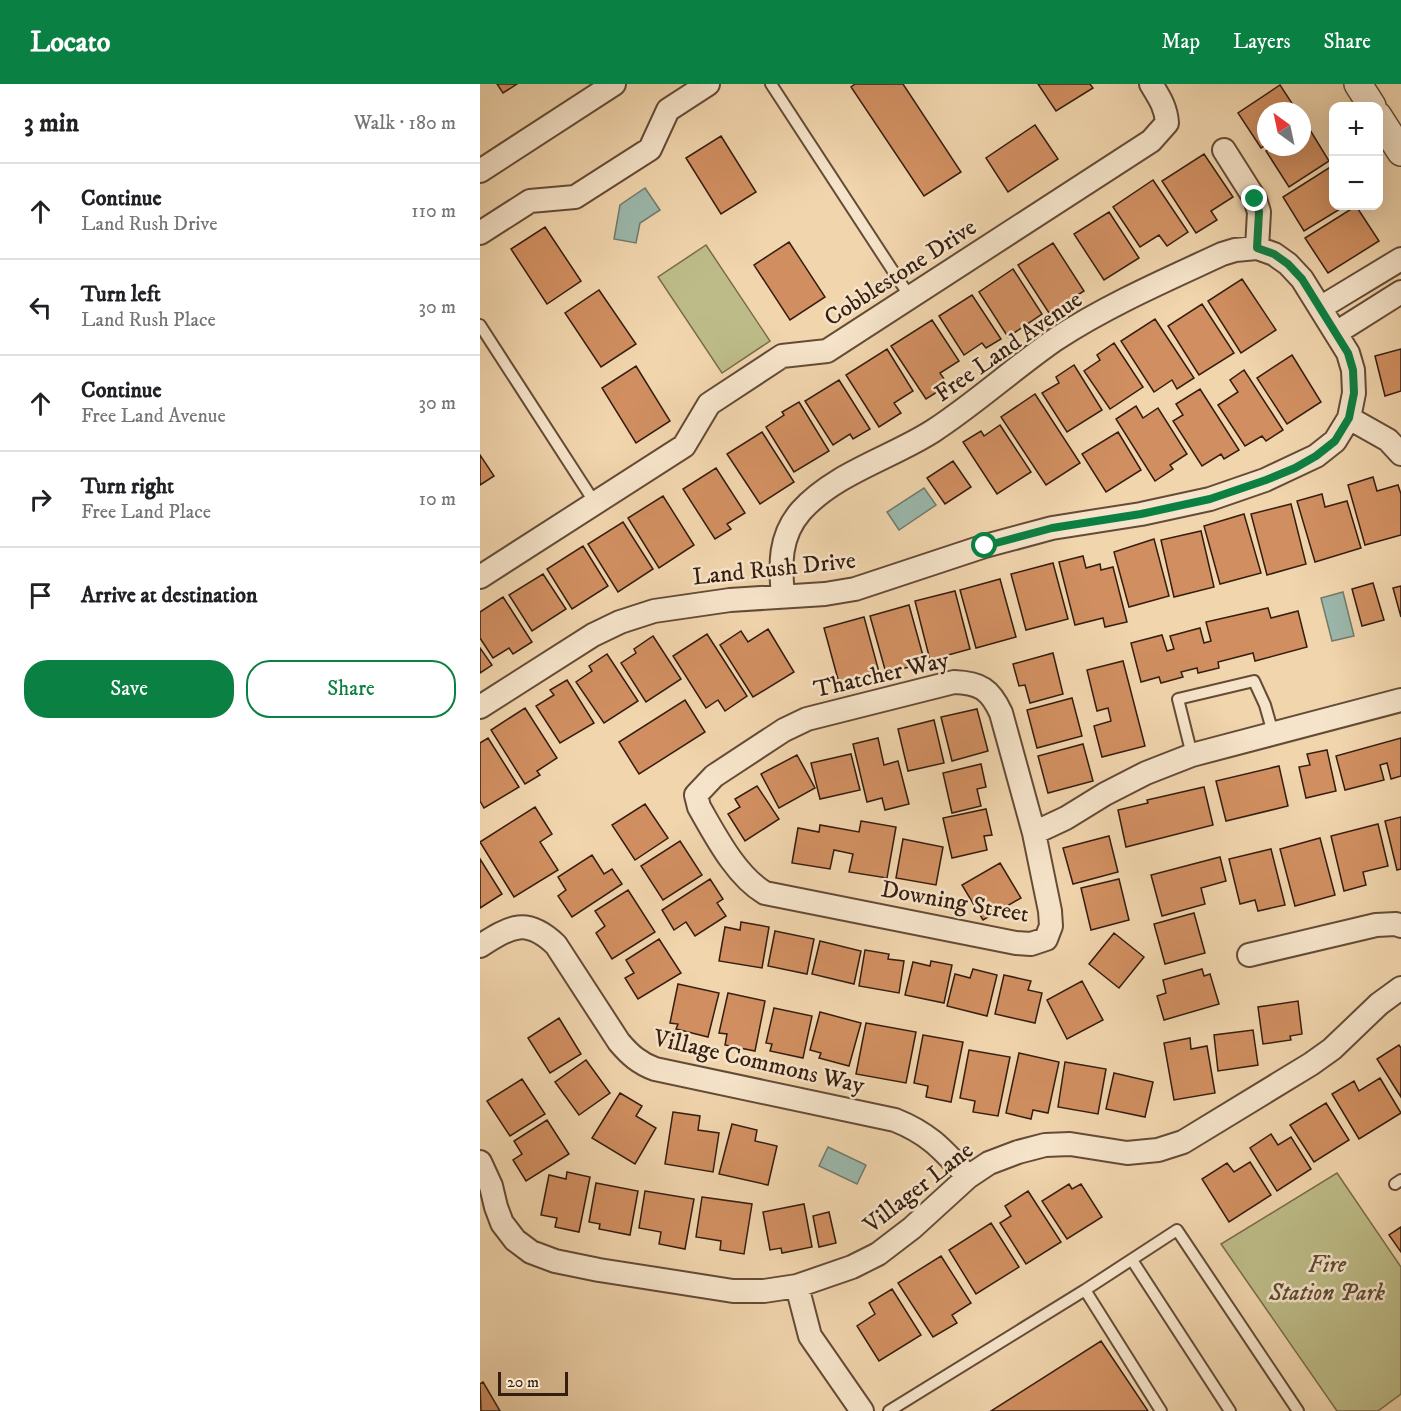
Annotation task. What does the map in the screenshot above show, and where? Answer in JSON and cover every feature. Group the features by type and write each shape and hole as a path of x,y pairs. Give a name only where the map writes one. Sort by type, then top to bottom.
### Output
{"street":[{"path":"480,171 614,84"},
{"path":"480,233 530,201 575,197 650,149 668,110 708,84"},
{"name":"Cobblestone Drive","path":"480,577 684,446 709,404 782,356 827,351 1151,141 1167,123 1167,112 1151,84"},
{"path":"1358,84 1369,102"},
{"path":"1383,124 1401,152"},
{"path":"1224,150 1255,199 1259,212 1257,248 1274,254 1288,264 1302,279 1348,353 1353,370 1354,393 1349,418 1388,440 1401,454"},
{"name":"Free Land Avenue","path":"783,596 780,569 781,549 788,529 801,510 825,490 932,431 1029,358 1101,313 1222,254 1257,248"},
{"path":"1320,308 1396,277"},
{"path":"1336,333 1396,277"},
{"name":"Land Rush Drive","path":"480,707 567,650 620,622 654,611 690,605 825,594 855,589 985,546 1052,528 1141,514 1210,499 1266,480 1316,456 1335,441 1349,418"},
{"name":"Thatcher Way","path":"696,795 714,776 784,730 801,722 954,682 969,682 984,688 994,699 1001,713 1034,833"},
{"path":"1034,833 1066,818 1146,772 1192,755 1401,700"},
{"name":"Downing Street","path":"696,795 706,820 742,874 765,893 1031,944 1046,939 1051,926 1034,833"},
{"path":"1249,955 1377,925 1401,926"},
{"name":"Village Commons Way","path":"480,946 509,929 532,927 544,933 556,945 619,1042 641,1063 655,1069 896,1120 916,1128 934,1140 968,1177"},
{"name":"Villager Lane","path":"480,1161 491,1186 502,1223 515,1240 531,1251 555,1261 733,1291 764,1292 797,1286 834,1274 878,1254 912,1228 968,1177 989,1164 1018,1152 1045,1145 1070,1144 1127,1153 1158,1150 1183,1142 1311,1064 1332,1049 1378,1004 1401,988"},
{"path":"797,1286 810,1336 862,1411"}],"lane":[{"path":"771,84 910,297"},
{"path":"480,325 595,503"},
{"path":"1192,755 1178,699 1254,681 1265,705 1273,733"},
{"path":"889,1411 1178,1230 1298,1411"},
{"path":"1132,1260 1230,1411"},
{"path":"1085,1290 1161,1411"}],"green space":[{"path":"706,245 770,341 722,373 658,277"},
{"name":"Fire Station Park","path":"1337,1173 1401,1267 1401,1394 1378,1411 1337,1411 1221,1244"}],"shaded area":[{"path":"645,188 660,210 640,223 636,243 614,239 620,205"},
{"path":"924,488 936,505 899,530 887,512"},
{"path":"1343,592 1354,636 1332,641 1321,598"},
{"path":"828,1147 866,1165 857,1184 819,1166"}],"building":[{"path":"497,84 517,84 503,93"},
{"path":"855,84 903,84 961,172 924,196 851,87"},
{"path":"1038,84 1090,84 1093,88 1056,111"},
{"path":"1280,85 1291,102 1257,102 1257,142 1238,113"},
{"path":"1035,125 1058,159 1008,192 986,158"},
{"path":"1311,132 1329,161 1289,187 1269,156 1311,156"},
{"path":"721,136 756,192 721,214 686,158"},
{"path":"1204,154 1233,197 1211,211 1217,220 1196,233 1162,181"},
{"path":"1329,168 1329,210 1338,210 1304,231 1283,197"},
{"path":"1153,180 1188,232 1167,246 1159,235 1140,247 1113,207"},
{"path":"1350,210 1359,210 1379,241 1328,273 1305,238"},
{"path":"1109,212 1139,258 1104,280 1074,234"},
{"path":"545,227 581,281 547,304 511,249"},
{"path":"789,242 825,297 790,320 754,265"},
{"path":"1053,243 1084,291 1049,313 1018,265"},
{"path":"1013,269 1042,314 1008,337 979,292"},
{"path":"1242,279 1276,330 1241,353 1208,301"},
{"path":"599,290 636,344 601,367 565,313"},
{"path":"972,295 1001,339 986,348 982,343 964,355 939,316"},
{"path":"1202,304 1234,353 1199,375 1168,326"},
{"path":"1155,319 1194,378 1177,389 1172,380 1154,392 1121,341"},
{"path":"932,320 959,361 940,373 948,385 926,399 891,346"},
{"path":"1114,343 1143,387 1110,409 1084,371 1100,360 1097,355"},
{"path":"887,349 913,391 894,403 901,413 879,427 846,375"},
{"path":"1401,349 1401,391 1385,396 1375,356"},
{"path":"1292,355 1321,402 1287,424 1257,378"},
{"path":"1074,365 1102,410 1067,432 1042,393 1059,383 1056,377"},
{"path":"636,366 670,421 636,443 602,388"},
{"path":"1244,370 1283,430 1266,441 1262,436 1245,446 1218,405 1238,392 1230,380"},
{"path":"839,380 870,429 853,439 850,434 833,445 805,401"},
{"path":"1200,389 1239,450 1224,459 1221,454 1202,466 1173,421 1183,415 1176,404"},
{"path":"1035,394 1080,463 1046,485 1001,417"},
{"path":"799,402 829,451 794,472 766,427 784,415 782,412"},
{"path":"1136,406 1143,418 1158,408 1187,454 1170,465 1173,469 1155,481 1116,419"},
{"path":"1000,425 1031,472 997,494 963,442 981,431 984,436"},
{"path":"762,432 794,482 760,504 727,454"},
{"path":"1118,432 1141,470 1106,492 1082,454"},
{"path":"480,455 494,476 480,485"},
{"path":"953,461 971,487 945,504 927,478"},
{"path":"716,468 745,513 727,524 731,529 715,539 683,489"},
{"path":"1373,477 1377,491 1398,485 1401,494 1401,535 1365,545 1348,485"},
{"path":"1322,494 1325,507 1347,501 1361,548 1315,562 1297,501"},
{"path":"663,496 694,545 659,568 628,518"},
{"path":"1291,504 1306,564 1267,575 1251,514"},
{"path":"1244,514 1261,573 1220,584 1204,526"},
{"path":"623,522 653,569 618,592 588,544"},
{"path":"1201,531 1214,587 1174,597 1161,540"},
{"path":"1154,539 1169,596 1129,607 1114,552"},
{"path":"583,546 608,586 572,609 547,569"},
{"path":"1083,556 1086,568 1100,564 1101,570 1113,567 1127,622 1105,627 1103,618 1075,625 1059,562"},
{"path":"1053,563 1068,619 1026,630 1011,574"},
{"path":"543,574 566,609 532,631 509,595"},
{"path":"1000,579 1016,637 976,648 960,590"},
{"path":"1373,583 1384,620 1362,626 1352,589"},
{"path":"1401,586 1401,617 1393,588"},
{"path":"955,591 970,649 930,660 915,601"},
{"path":"503,597 532,642 513,654 509,648 493,658 480,638 480,612"},
{"path":"909,605 925,663 886,673 870,616"},
{"path":"1268,608 1271,618 1298,611 1307,647 1255,661 1253,653 1218,662 1219,668 1198,673 1197,668 1181,672 1183,677 1161,683 1159,677 1141,682 1131,643 1162,635 1167,651 1174,649 1170,636 1200,628 1204,643 1211,641 1206,622"},
{"path":"864,617 879,672 839,683 824,628"},
{"path":"768,629 794,672 753,697 720,645 741,631 748,642"},
{"path":"707,634 747,696 725,711 718,700 706,708 673,656"},
{"path":"653,636 681,679 646,702 621,663 636,653 634,649"},
{"path":"480,648 492,665 480,673"},
{"path":"1053,653 1063,694 1030,703 1025,685 1019,686 1013,664"},
{"path":"607,654 638,701 604,723 576,682 592,671 589,666"},
{"path":"1123,661 1145,746 1102,757 1094,726 1111,721 1108,708 1097,711 1087,670"},
{"path":"567,680 594,723 560,743 536,706 554,695 550,690"},
{"path":"1072,698 1082,736 1037,748 1027,710"},
{"path":"685,700 705,732 639,774 619,742"},
{"path":"525,708 557,758 537,771 540,775 525,784 491,730"},
{"path":"977,709 988,751 952,761 941,717"},
{"path":"934,720 944,763 908,771 898,729"},
{"path":"488,738 519,787 484,808 480,801 480,743"},
{"path":"878,738 884,765 898,761 909,804 885,810 882,798 867,802 853,744"},
{"path":"1401,738 1401,776 1391,779 1387,763 1380,765 1384,780 1345,790 1336,756"},
{"path":"1083,744 1093,781 1048,793 1038,756"},
{"path":"1327,750 1336,791 1306,798 1299,767 1310,765 1307,754"},
{"path":"851,754 860,790 820,799 811,763"},
{"path":"797,755 815,788 779,808 761,774"},
{"path":"981,764 986,787 977,789 981,806 952,813 943,773"},
{"path":"1279,766 1288,806 1226,821 1216,781"},
{"path":"757,786 779,819 745,841 728,814 740,807 735,799"},
{"path":"1204,787 1213,825 1126,847 1118,810 1148,803 1147,800"},
{"path":"645,804 668,838 635,860 612,825"},
{"path":"535,807 552,834 540,842 558,870 514,897 480,842"},
{"path":"986,809 992,835 984,836 987,850 952,858 943,818"},
{"path":"1401,817 1401,869 1397,870 1385,821"},
{"path":"861,821 896,827 887,878 849,872 853,854 834,850 830,869 792,863 798,828 819,832 820,825 859,832"},
{"path":"1378,824 1388,866 1363,872 1366,885 1344,891 1331,836"},
{"path":"1109,836 1118,872 1073,884 1063,848"},
{"path":"1320,838 1335,895 1295,906 1280,849"},
{"path":"903,839 943,847 936,885 896,878"},
{"path":"680,841 702,875 663,900 641,866"},
{"path":"1271,849 1285,905 1258,911 1255,900 1240,904 1229,859"},
{"path":"592,855 604,874 612,869 622,884 572,917 558,896 566,890 558,877"},
{"path":"1220,857 1226,881 1201,888 1205,904 1162,916 1151,875"},
{"path":"480,859 502,894 480,908"},
{"path":"1000,863 1021,898 983,920 962,885"},
{"path":"710,879 723,899 717,903 726,916 695,936 686,922 674,930 662,910"},
{"path":"1119,879 1129,920 1091,930 1081,888"},
{"path":"628,890 655,932 612,959 596,933 605,926 595,911"},
{"path":"1194,913 1205,953 1165,964 1154,924"},
{"path":"741,922 769,927 762,968 719,961 725,927 740,930"},
{"path":"775,931 814,939 807,974 768,966"},
{"path":"1114,933 1144,957 1119,988 1089,964"},
{"path":"659,939 681,973 638,999 625,978 634,973 626,960"},
{"path":"820,941 861,951 854,984 812,974"},
{"path":"865,950 889,954 888,959 904,961 899,993 859,986"},
{"path":"931,961 952,965 944,1003 905,995 913,962 930,966"},
{"path":"973,969 997,975 987,1016 947,1006 955,974 970,978"},
{"path":"1202,969 1204,976 1210,974 1219,1004 1164,1020 1157,996 1166,993 1163,980"},
{"path":"1004,975 1031,981 1028,990 1042,993 1035,1023 995,1014"},
{"path":"1082,981 1103,1020 1067,1039 1047,1000"},
{"path":"678,984 719,993 708,1037 676,1029 678,1024 670,1023"},
{"path":"728,993 765,1001 755,1051 725,1045 727,1034 719,1033"},
{"path":"1298,1001 1302,1034 1290,1036 1291,1040 1263,1044 1258,1007"},
{"path":"774,1008 812,1016 803,1058 770,1051 772,1044 766,1043"},
{"path":"820,1012 861,1023 849,1066 819,1058 821,1053 810,1050"},
{"path":"559,1018 581,1054 550,1073 528,1038"},
{"path":"866,1023 916,1032 906,1083 856,1074"},
{"path":"1253,1030 1258,1065 1218,1071 1214,1035"},
{"path":"923,1035 963,1042 951,1102 926,1097 928,1086 914,1083"},
{"path":"1190,1038 1191,1049 1207,1046 1215,1093 1174,1100 1164,1043"},
{"path":"1399,1045 1401,1048 1401,1097 1377,1059"},
{"path":"969,1050 1010,1057 998,1116 973,1112 975,1101 960,1098"},
{"path":"1019,1053 1059,1062 1048,1113 1033,1110 1031,1119 1006,1113"},
{"path":"586,1060 610,1093 579,1115 555,1082"},
{"path":"1065,1062 1106,1069 1098,1114 1058,1107"},
{"path":"1114,1073 1153,1082 1145,1117 1106,1109"},
{"path":"1380,1078 1401,1113 1359,1139 1332,1094 1354,1081 1359,1091"},
{"path":"522,1079 545,1114 510,1136 487,1101"},
{"path":"620,1093 642,1106 636,1116 656,1128 635,1164 592,1138"},
{"path":"1326,1103 1349,1140 1314,1162 1290,1125"},
{"path":"673,1112 700,1116 698,1130 719,1133 713,1172 665,1164"},
{"path":"547,1120 569,1154 526,1181 513,1160 522,1154 514,1141"},
{"path":"732,1124 757,1130 755,1141 777,1146 768,1185 719,1174"},
{"path":"1271,1134 1278,1145 1291,1137 1311,1169 1277,1191 1250,1148"},
{"path":"1250,1162 1271,1195 1229,1222 1202,1179 1227,1163 1234,1172"},
{"path":"567,1172 590,1177 579,1232 555,1227 557,1218 541,1215 549,1175 566,1179"},
{"path":"596,1183 638,1191 630,1235 599,1229 600,1224 589,1222"},
{"path":"1069,1184 1072,1189 1081,1184 1102,1217 1067,1239 1042,1201"},
{"path":"645,1191 694,1199 685,1249 659,1244 661,1232 639,1228"},
{"path":"1028,1191 1061,1242 1026,1264 1000,1223 1011,1216 1005,1206"},
{"path":"702,1197 752,1204 744,1254 720,1250 721,1241 696,1237"},
{"path":"804,1204 812,1247 782,1253 781,1248 770,1250 763,1212"},
{"path":"829,1212 836,1243 819,1247 813,1216"},
{"path":"991,1223 1019,1267 976,1294 949,1250"},
{"path":"1401,1227 1401,1252 1389,1235"},
{"path":"941,1256 971,1303 952,1315 957,1323 933,1337 898,1283"},
{"path":"892,1289 921,1335 879,1361 857,1326 875,1314 869,1303"},
{"path":"1101,1341 1148,1411 991,1411"},
{"path":"483,1382 500,1411 481,1411 480,1384"}],"route":[{"path":"985,546 1052,528 1141,514 1210,499 1295,468 1316,456 1335,441 1349,418 1354,393 1353,370 1348,353 1302,279 1288,264 1274,254 1257,248 1260,229 1259,212 1255,199"}]}
